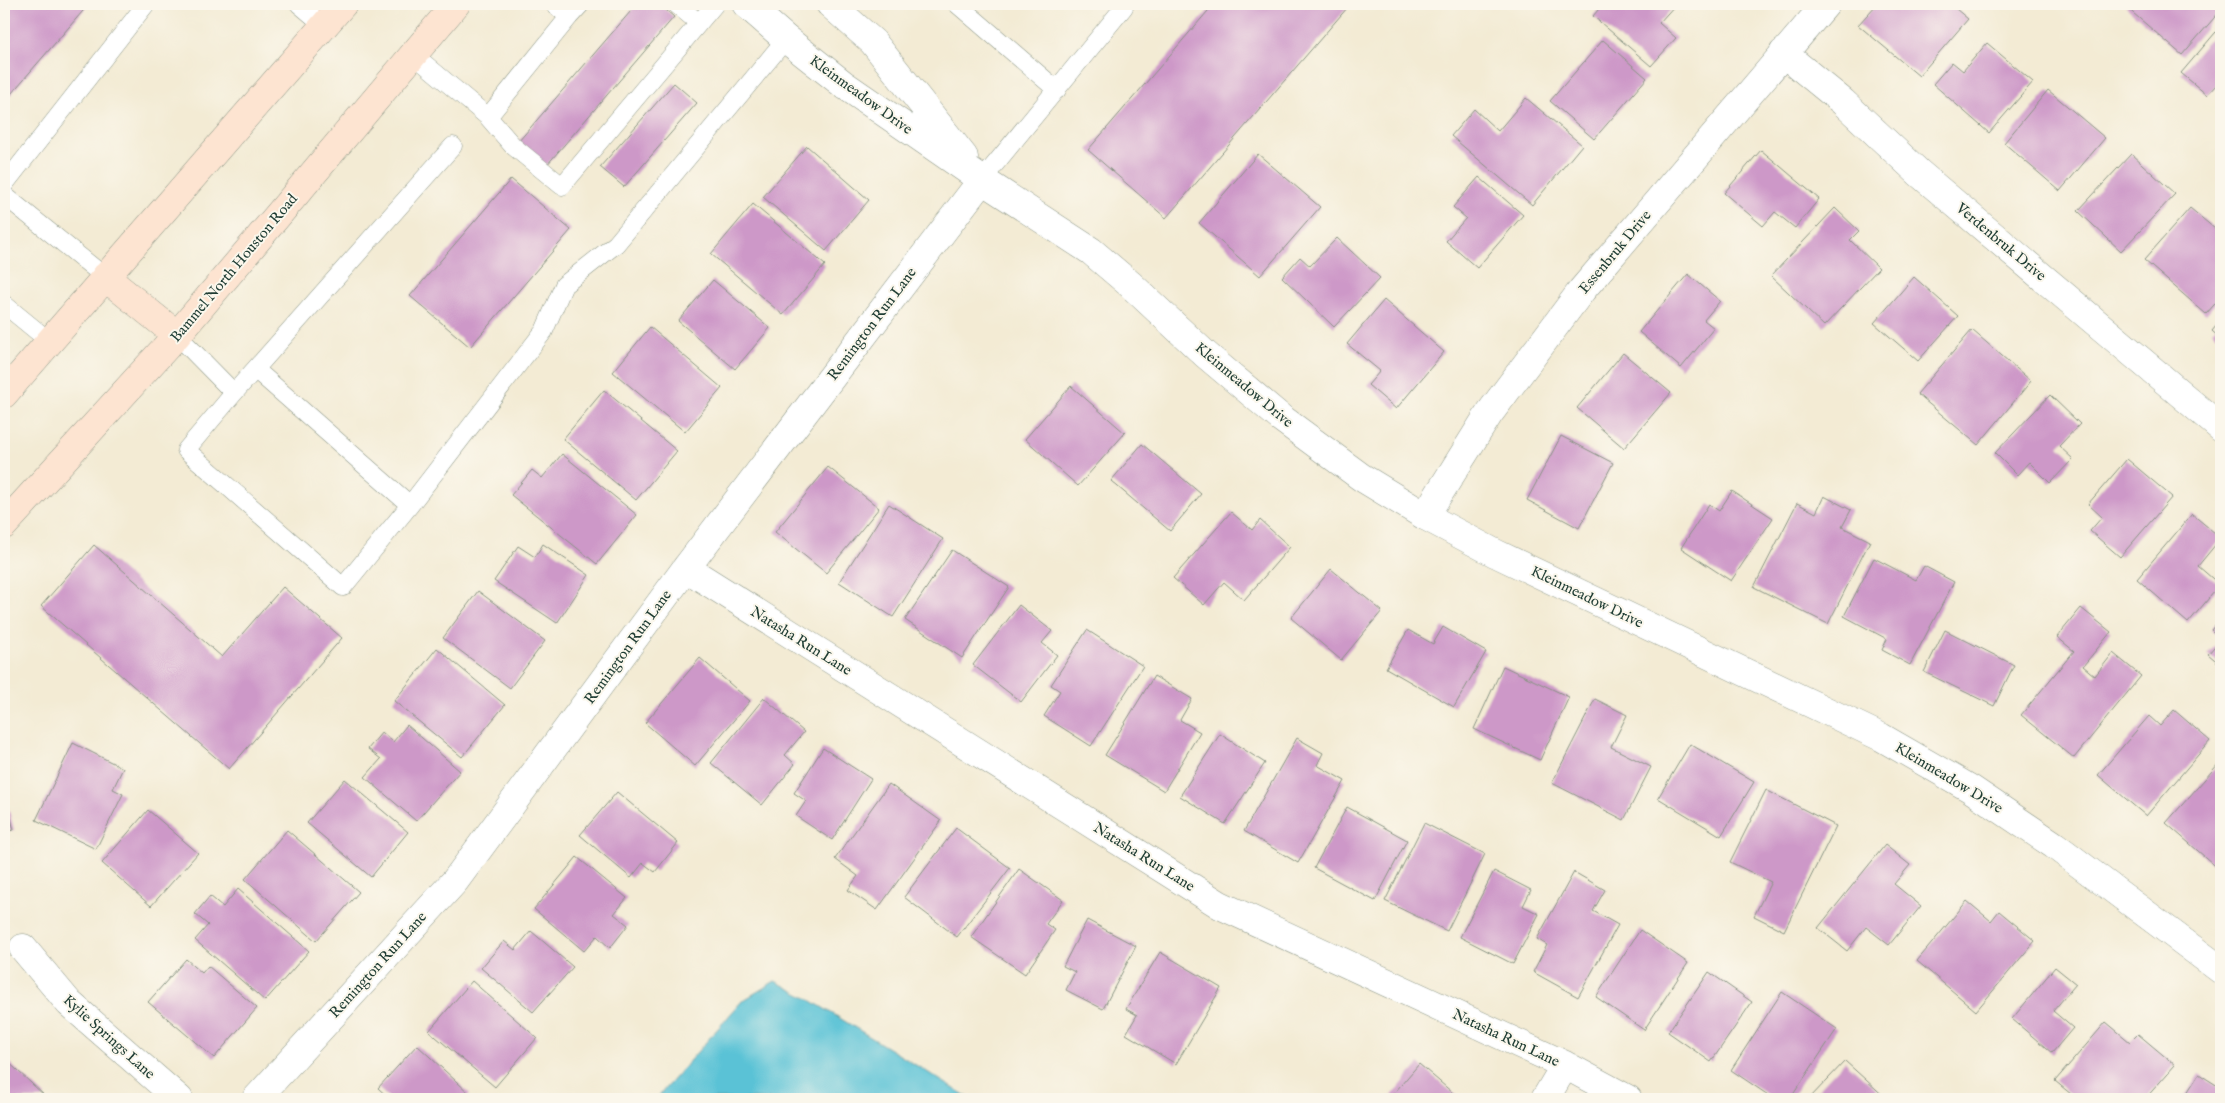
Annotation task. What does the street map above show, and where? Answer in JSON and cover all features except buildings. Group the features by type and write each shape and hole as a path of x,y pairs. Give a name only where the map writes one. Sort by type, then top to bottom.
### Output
{"main road":[{"path":"4,394 343,4"},
{"name":"Bammel North Houston Road","path":"4,525 177,335 456,4"},
{"path":"105,277 177,335"}],"street":[{"name":"Kleinmeadow Drive","path":"746,4 786,39 843,84 982,180 1091,251 1131,285 1205,354 1281,418 1361,477 1425,516 1495,553 1898,747 1971,788 2054,845 2221,970"},
{"name":"Kleinmeadow Drive","path":"830,4 873,42 982,180"},
{"name":"Essenbruk Drive","path":"1425,516 1490,414 1582,290 1826,4"},
{"name":"Verdenbruk Drive","path":"1783,53 1843,102 1919,173 2221,428"},
{"name":"Remington Run Lane","path":"256,1099 455,881 686,568 982,180"},
{"name":"Natasha Run Lane","path":"686,568 1220,904 1565,1065 1628,1099"},
{"name":"Kylie Springs Lane","path":"23,948 69,1003 179,1099"},
{"path":"1545,1099 1565,1065"}],"lane":[{"path":"4,185 146,4"},
{"path":"299,4 325,26"},
{"path":"554,4 569,17"},
{"path":"488,117 581,4"},
{"path":"676,4 698,23"},
{"path":"414,55 488,117 513,146 562,186 715,4"},
{"path":"957,4 1057,90"},
{"path":"982,180 1124,8 1122,4"},
{"path":"453,146 234,393 186,450 344,587 410,505 544,331 564,285 616,244 786,39"},
{"path":"4,195 105,277"},
{"path":"4,305 49,341"},
{"path":"177,335 234,393"},
{"path":"256,370 410,505"}],"water":[{"path":"775,981 807,998 971,1099 656,1099 742,1001"}]}
